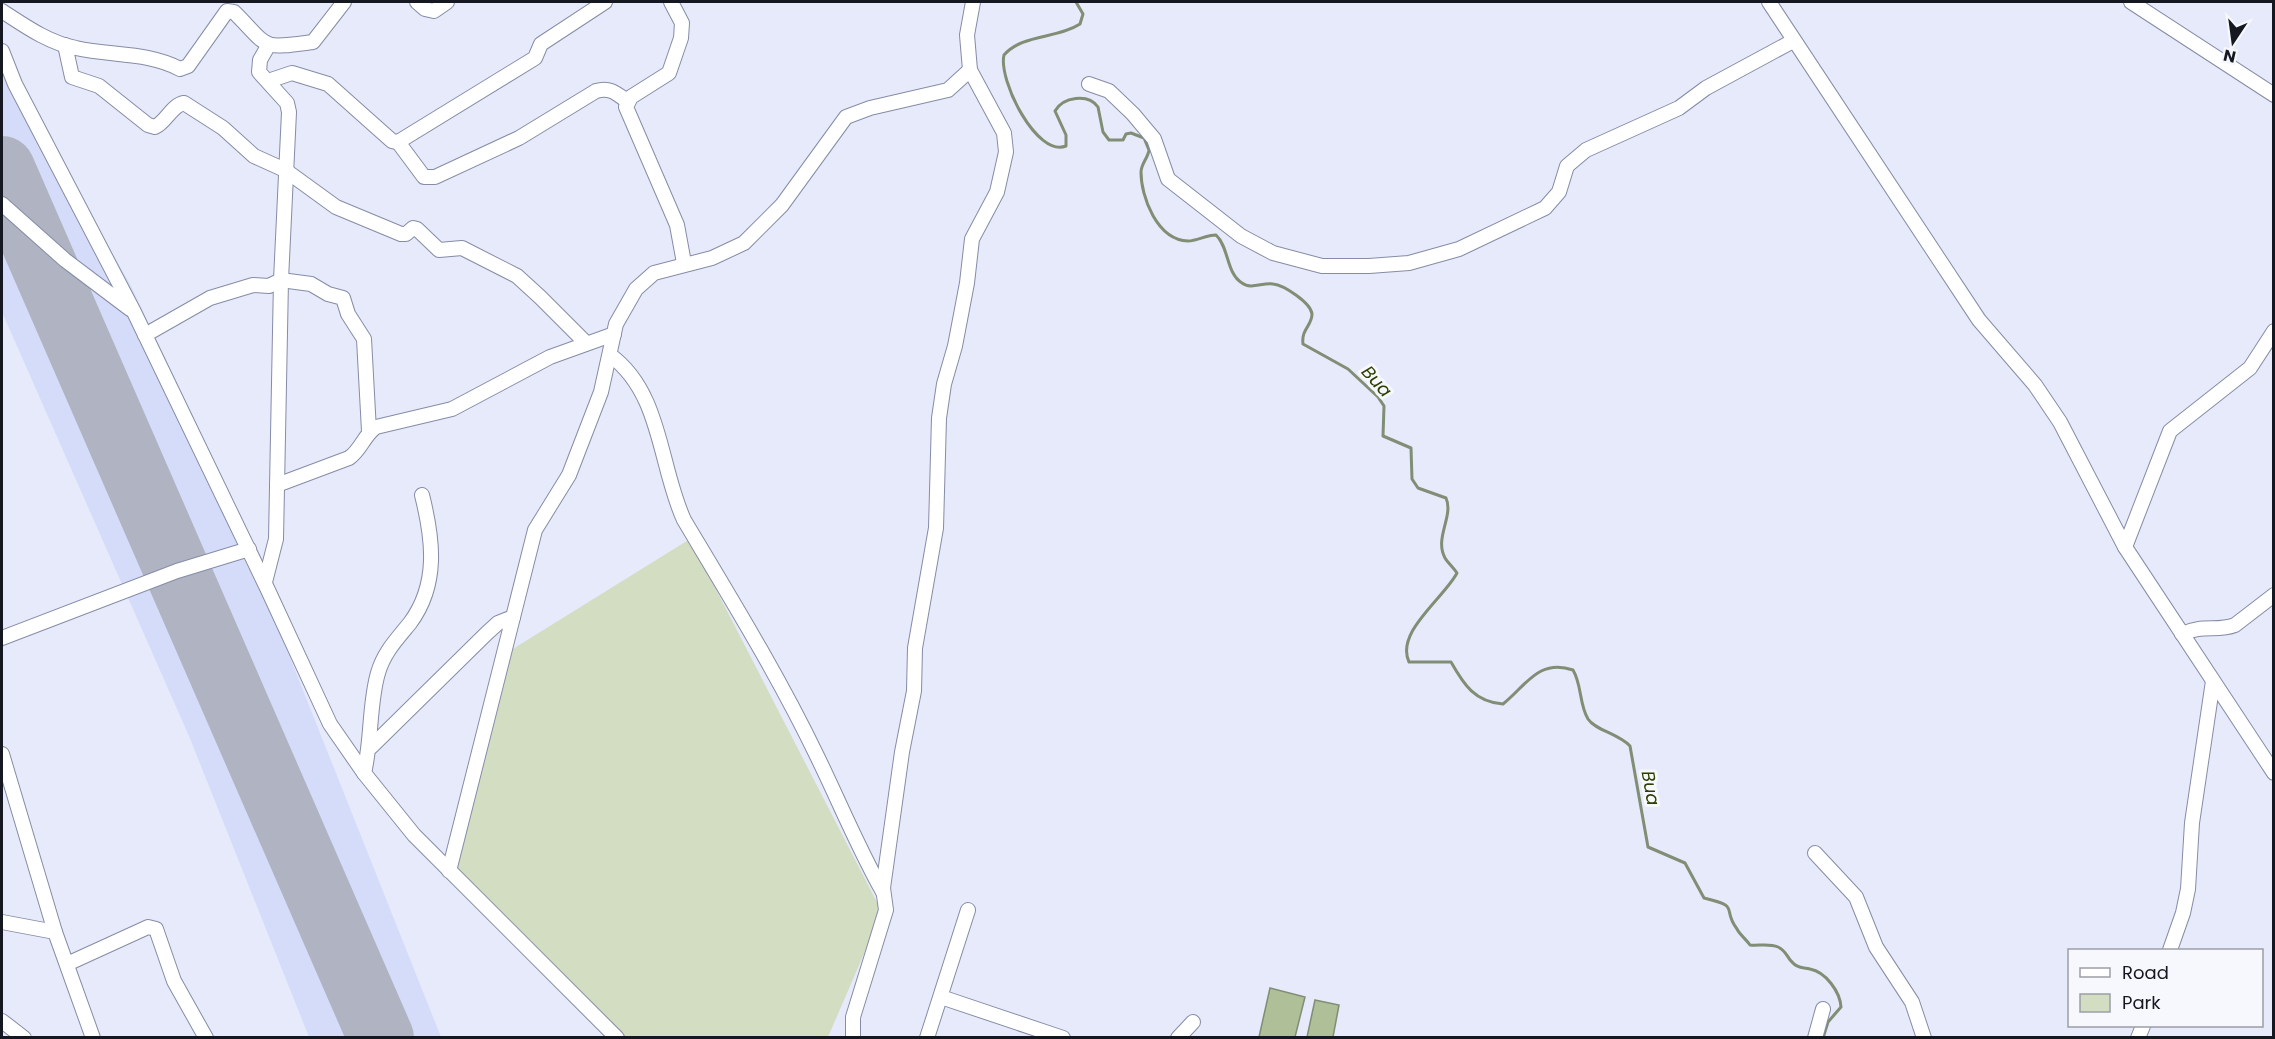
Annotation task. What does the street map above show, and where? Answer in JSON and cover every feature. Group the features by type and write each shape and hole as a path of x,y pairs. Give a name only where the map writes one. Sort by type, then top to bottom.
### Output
{"street":[{"path":"227,6 268,46 314,42 344,2"},
{"path":"417,2 425,9 434,11 447,2"},
{"path":"268,81 292,73 328,84 392,141 398,142 535,58 541,44 605,2"},
{"path":"627,101 669,72 681,39 682,23 671,2"},
{"path":"853,1038 853,1017 886,910 883,892 902,753 913,699 915,648 936,528 939,418 944,384 959,325 972,239 997,192 1006,152 1004,133 969,70 967,35 973,2"},
{"path":"1769,2 1979,320 2035,385 2060,422 2125,547 2274,773"},
{"path":"2131,2 2274,95"},
{"path":"2,11 34,32 65,45 113,55 157,58 184,69 227,11 227,6"},
{"path":"1089,84 1110,91 1154,139 1168,179 1240,236 1273,253 1322,266 1369,266 1409,263 1460,249 1545,208 1559,192 1567,166 1586,150 1679,108 1716,82 1793,41"},
{"path":"65,45 72,77 99,86 148,125 155,128 160,125 178,104 184,103 223,128 254,156 285,170 336,207 401,234 417,229 439,250 462,248 496,264 516,276 540,297 586,343"},
{"path":"265,582 275,547 280,280 290,112 287,103 260,72 259,66 268,46"},
{"path":"2,51 15,84 134,312 265,582 330,724 364,773 414,835 617,1038"},
{"path":"449,871 534,530 569,475 601,392 614,334 622,311 645,279 654,273 684,263 712,258 744,243 782,205 846,117 870,108 948,90 969,70"},
{"path":"398,142 424,177 435,177 519,138 596,91 604,88 613,90 627,101"},
{"path":"627,101 627,110 677,225 684,263"},
{"path":"2,204 65,260 134,312"},
{"path":"145,335 210,298 253,285 268,286 280,280 311,284 346,302 348,314 364,339 369,431"},
{"path":"2125,547 2170,431 2250,368 2274,331"},
{"path":"277,485 349,458 358,450 369,431 376,427 452,409 550,357 614,334"},
{"path":"609,355 630,374 641,392 660,437 677,504 684,520 786,695 818,757 864,859 883,892"},
{"path":"364,773 371,747 376,682 383,660 420,608 428,587 432,542 422,495"},
{"path":"2,638 166,575 249,549"},
{"path":"2182,634 2196,627 2228,628 2274,595"},
{"path":"371,747 487,633 498,623 513,617"},
{"path":"2171,949 2183,913 2188,889 2192,823 2213,681"},
{"path":"2,754 55,932 93,1038"},
{"path":"1815,853 1856,897 1876,947 1912,1002 1924,1038"},
{"path":"927,1038 968,910"},
{"path":"2,922 55,932"},
{"path":"67,964 148,927 156,929 174,981 206,1038"},
{"path":"941,997 1063,1038"},
{"path":"1815,1038 1823,1009"},
{"path":"2,1021 24,1038"},
{"path":"1178,1038 1193,1022"}],"shaded area":[{"path":"2,40 27,104 130,284 199,429 441,1037 309,1037 189,736 2,312"},
{"path":"1270,988 1305,997 1295,1037 1259,1037"},
{"path":"1315,1000 1339,1005 1333,1037 1307,1037"}],"green space":[{"path":"690,539 882,912 828,1037 620,1037 451,873 503,655"}],"waterway":[{"name":"Bua","path":"1076,2 1083,14 1080,24 1071,29 1020,43 1004,55 1004,67 1013,98 1032,129 1043,140 1055,147 1066,146 1066,135 1055,111 1064,102 1082,98 1098,107 1103,132 1109,140 1123,140 1126,134 1131,133 1144,138 1149,150 1141,169 1144,193 1153,216 1160,225 1177,239 1188,241 1216,235 1223,246 1233,273 1242,283 1249,286 1278,285 1302,300 1312,314 1303,344 1348,369 1378,397 1384,406 1383,436 1411,448 1412,479 1418,488 1446,498 1448,512 1442,550 1445,558 1457,573 1415,627 1409,639 1407,651 1409,662 1451,662 1471,691 1485,700 1503,704 1541,671 1561,667 1573,670 1588,719 1630,746 1648,847 1685,863 1704,898 1727,906 1730,917 1750,945 1778,947 1795,965 1816,971 1827,978 1835,989 1841,1007 1828,1022 1823,1038"}],"runway":[{"path":"2,169 381,1038"}]}
